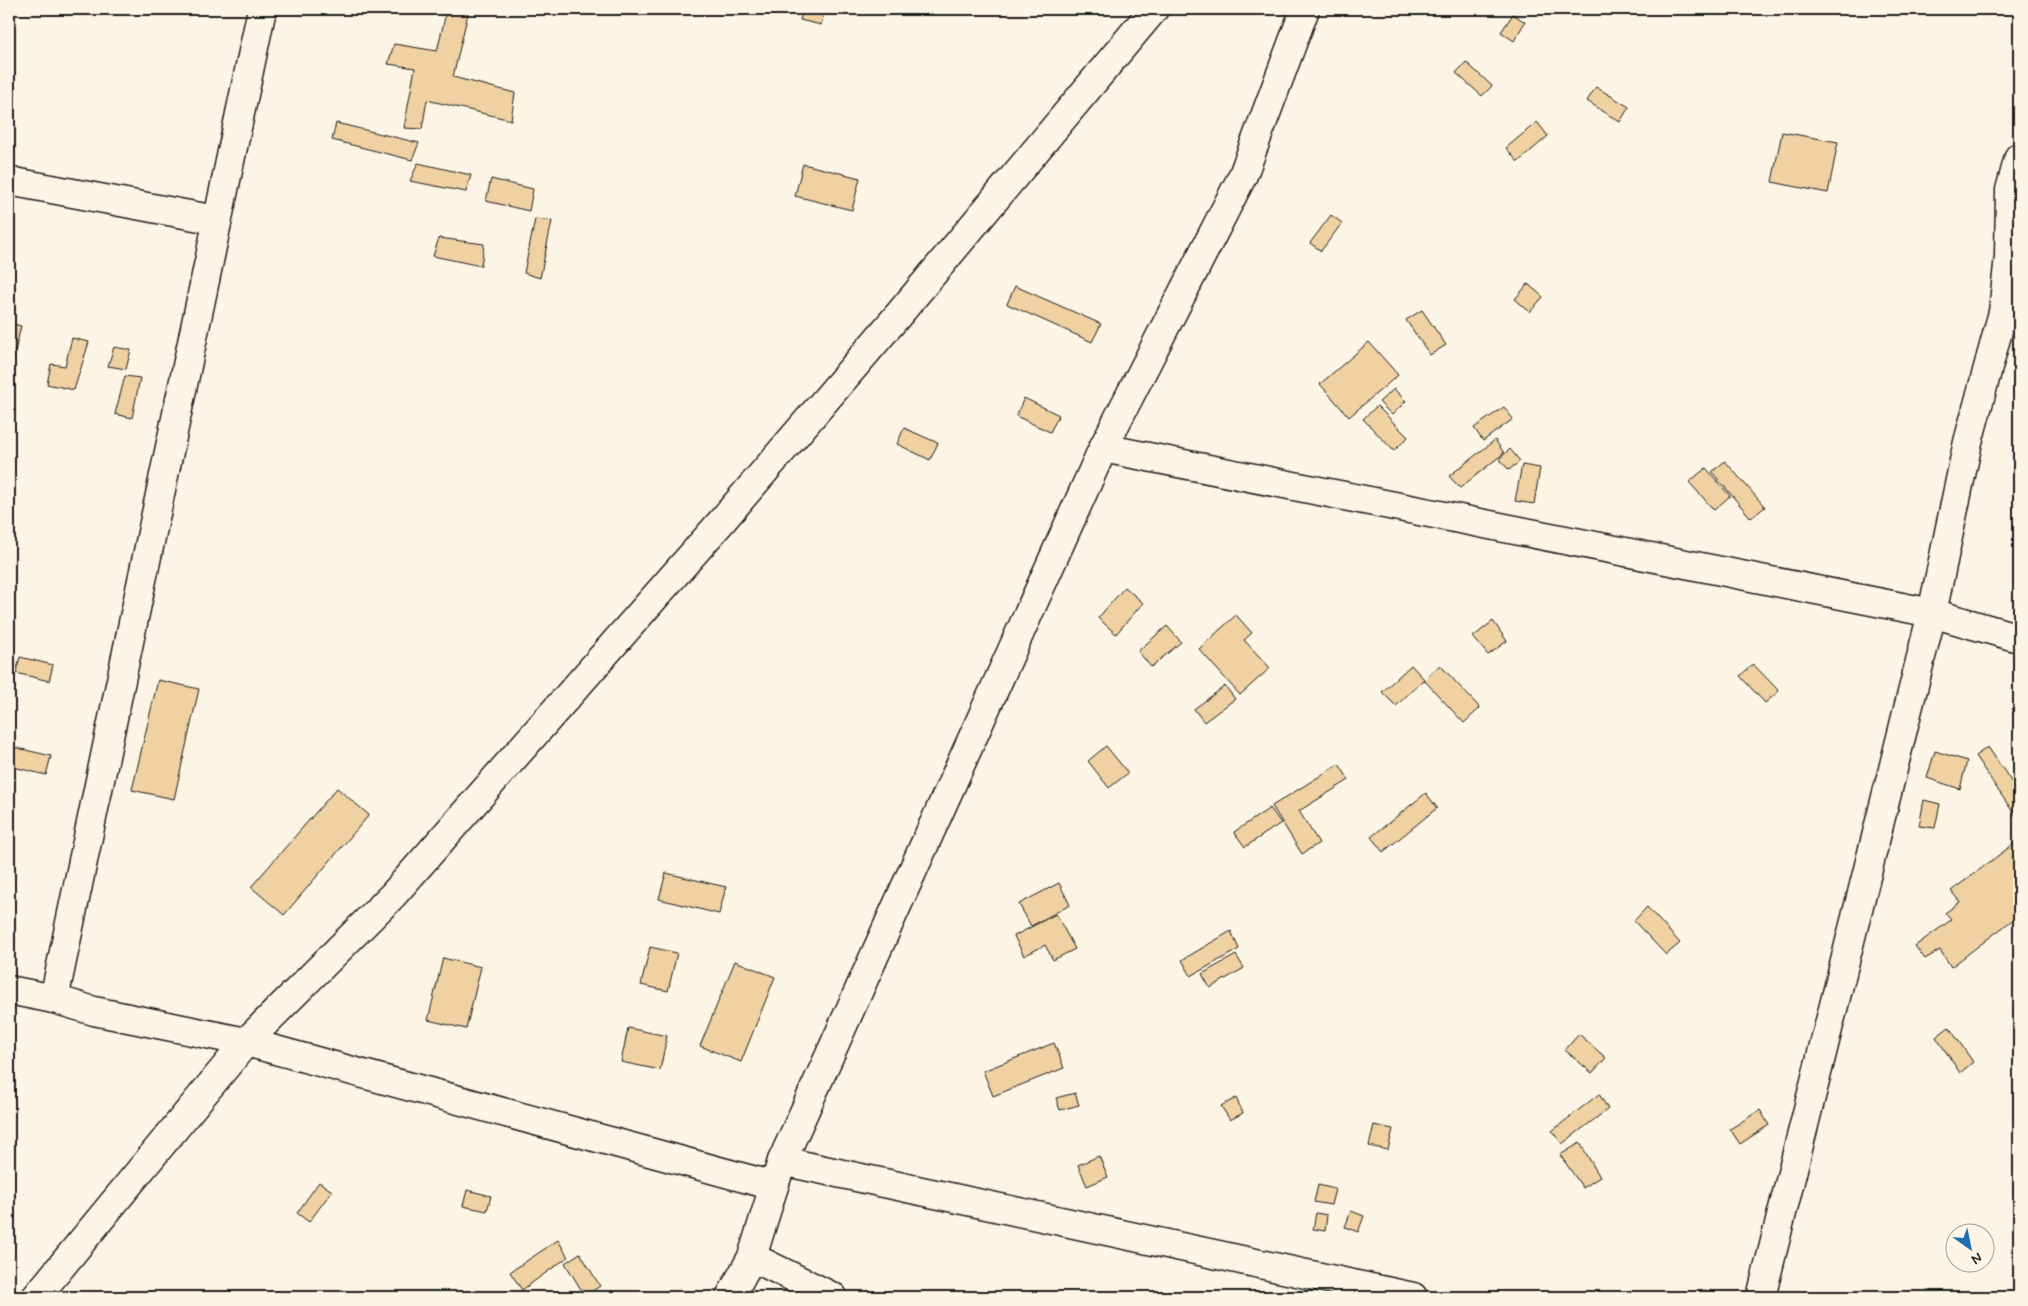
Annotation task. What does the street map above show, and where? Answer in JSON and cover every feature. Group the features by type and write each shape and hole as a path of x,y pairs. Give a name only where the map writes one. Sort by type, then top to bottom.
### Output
{"street":[{"path":"54,999 216,220 262,9"},
{"path":"36,1297 246,1042 393,895 586,676 900,313 1154,9"},
{"path":"730,1297 752,1257 782,1161 1103,448 1243,175 1304,9"},
{"path":"1761,1297 1932,613 1968,442 2003,312 2009,256 2010,190 2019,157"},
{"path":"9,180 216,220"},
{"path":"1103,448 1932,613 2019,638"},
{"path":"9,990 54,999 94,1011 246,1042 774,1186"},
{"path":"782,1161 1413,1297"},
{"path":"752,1257 833,1297"}],"building":[{"path":"447,9 469,9 453,77 515,93 511,120 427,100 422,129 404,128 415,68 388,64 394,44 437,51"},
{"path":"803,9 825,9 821,25 800,20"},
{"path":"1513,14 1525,22 1514,41 1501,32"},
{"path":"1466,62 1492,86 1482,96 1456,73"},
{"path":"1596,87 1629,107 1620,122 1587,101"},
{"path":"1537,122 1548,136 1518,162 1506,148"},
{"path":"336,123 419,143 412,160 332,140"},
{"path":"1782,132 1838,142 1828,193 1772,182"},
{"path":"9,143 13,144 10,159 9,159"},
{"path":"418,163 471,175 466,192 410,181"},
{"path":"803,164 860,178 852,210 795,196"},
{"path":"491,179 533,189 529,211 486,201"},
{"path":"1331,215 1342,223 1321,251 1310,243"},
{"path":"535,219 552,221 540,278 524,273"},
{"path":"439,238 484,244 481,266 433,256"},
{"path":"1528,284 1543,297 1530,312 1515,299"},
{"path":"1015,286 1101,324 1092,342 1007,304"},
{"path":"1422,310 1446,345 1430,355 1406,320"},
{"path":"9,323 21,326 9,377"},
{"path":"72,338 89,342 74,390 47,384 51,364 65,366"},
{"path":"1369,342 1398,375 1349,417 1320,384"},
{"path":"114,347 131,350 126,369 108,366"},
{"path":"125,376 140,378 132,418 115,414"},
{"path":"1394,389 1406,401 1392,415 1379,402"},
{"path":"1024,398 1059,415 1050,432 1016,416"},
{"path":"1377,406 1408,437 1394,451 1363,419"},
{"path":"1504,407 1513,419 1483,441 1474,428"},
{"path":"904,428 938,443 930,460 897,444"},
{"path":"1495,440 1504,453 1460,488 1449,476"},
{"path":"1510,449 1520,461 1509,470 1499,459"},
{"path":"1725,461 1765,507 1751,518 1712,472"},
{"path":"1522,465 1540,468 1534,504 1515,501"},
{"path":"1706,468 1730,496 1714,510 1689,482"},
{"path":"1125,587 1143,603 1116,634 1098,618"},
{"path":"1236,615 1252,633 1244,640 1270,668 1240,695 1199,649"},
{"path":"1493,621 1507,641 1488,655 1473,637"},
{"path":"1167,626 1181,642 1151,667 1138,651"},
{"path":"20,657 53,665 49,681 16,673"},
{"path":"1753,664 1779,691 1765,703 1740,676"},
{"path":"1411,665 1424,679 1396,706 1382,692"},
{"path":"1440,665 1480,708 1464,723 1424,680"},
{"path":"158,680 199,689 174,799 132,790"},
{"path":"1225,686 1235,699 1204,722 1194,709"},
{"path":"9,746 51,756 46,775 9,766"},
{"path":"1106,746 1128,773 1109,788 1088,761"},
{"path":"1988,747 2019,793 2019,821 1975,756"},
{"path":"1935,751 1967,761 1960,789 1927,778"},
{"path":"1339,764 1349,780 1299,811 1319,843 1302,854 1272,806"},
{"path":"337,788 369,815 284,915 251,887"},
{"path":"1426,793 1437,808 1383,852 1371,837"},
{"path":"1924,800 1940,804 1935,828 1919,826"},
{"path":"1270,808 1281,823 1245,847 1234,832"},
{"path":"2019,840 2019,892 2017,894 2019,898 2019,915 1951,967 1940,950 1925,959 1915,946 1951,920 1945,913 1960,902 1951,891"},
{"path":"666,873 726,887 719,914 659,899"},
{"path":"1059,883 1070,905 1031,926 1019,904"},
{"path":"1647,907 1680,943 1666,955 1634,921"},
{"path":"1056,914 1075,949 1053,960 1045,945 1024,956 1014,936"},
{"path":"1231,931 1239,949 1191,976 1182,960"},
{"path":"650,947 677,953 668,991 641,985"},
{"path":"1236,955 1244,968 1210,988 1202,974"},
{"path":"443,958 481,967 466,1029 428,1020"},
{"path":"735,961 775,977 741,1062 700,1046"},
{"path":"1949,1027 1973,1062 1960,1073 1936,1037"},
{"path":"628,1028 667,1036 660,1070 621,1062"},
{"path":"1579,1034 1606,1058 1592,1073 1565,1050"},
{"path":"1054,1043 1064,1068 993,1096 983,1071"},
{"path":"1075,1093 1079,1105 1060,1110 1056,1098"},
{"path":"1599,1094 1608,1109 1562,1144 1552,1131"},
{"path":"1236,1098 1243,1113 1230,1120 1221,1106"},
{"path":"1760,1110 1769,1125 1740,1144 1730,1129"},
{"path":"1374,1125 1393,1129 1388,1150 1369,1146"},
{"path":"1580,1143 1600,1177 1583,1188 1560,1155"},
{"path":"1099,1156 1108,1177 1087,1186 1078,1165"},
{"path":"319,1182 332,1191 309,1222 297,1213"},
{"path":"1318,1185 1335,1189 1331,1205 1314,1202"},
{"path":"467,1190 491,1196 487,1211 463,1206"},
{"path":"1351,1211 1364,1216 1358,1232 1345,1227"},
{"path":"1316,1213 1327,1215 1325,1231 1313,1229"},
{"path":"558,1240 568,1257 522,1290 510,1272"},
{"path":"580,1253 600,1286 585,1296 565,1263"}]}
